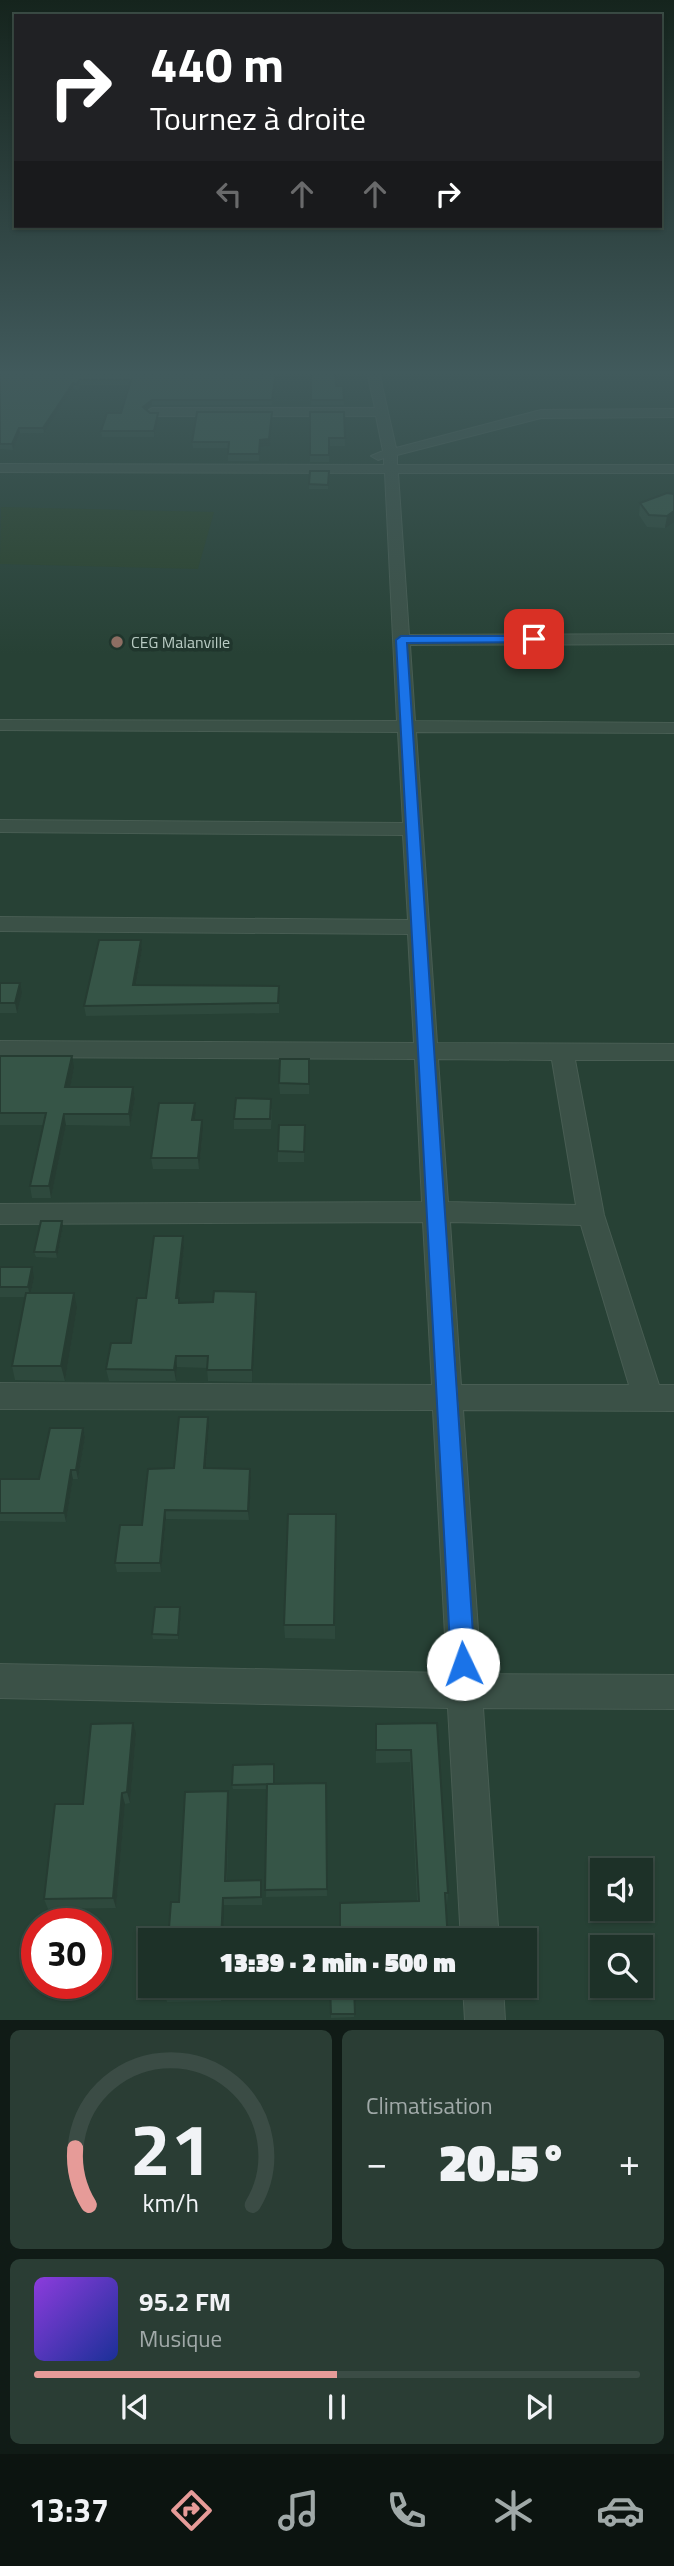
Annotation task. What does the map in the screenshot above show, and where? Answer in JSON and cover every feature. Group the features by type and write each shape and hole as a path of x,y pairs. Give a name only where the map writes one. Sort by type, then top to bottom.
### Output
{"street":[{"path":"0,468 347,466"},
{"path":"390,466 417,927 438,1212 479,1928"},
{"path":"588,466 674,469"},
{"path":"401,640 674,639"},
{"path":"0,725 674,728"},
{"path":"0,826 411,829"},
{"path":"0,924 417,927"},
{"path":"0,1049 674,1052"},
{"path":"0,1396 661,1398 591,1215 562,1051"},
{"path":"0,1214 438,1212 591,1215"},
{"path":"0,1681 465,1691 674,1692"},
{"path":"484,1998 485,2020"}],"green space":[{"path":"1,507 214,512 198,569 0,564"}],"building":[{"path":"310,471 329,471 328,485 309,484"},
{"path":"667,493 674,494 674,511 667,516 649,515 640,503"},
{"path":"99,940 141,940 133,985 279,986 278,1003 84,1006"},
{"path":"0,983 20,983 15,1003 0,1003"},
{"path":"0,1056 72,1056 65,1087 133,1087 129,1114 64,1114 49,1186 30,1186 46,1113 0,1113"},
{"path":"280,1059 309,1059 309,1084 279,1083"},
{"path":"236,1098 271,1099 270,1119 234,1119"},
{"path":"159,1103 195,1103 192,1120 202,1120 198,1158 151,1158"},
{"path":"279,1125 305,1125 304,1152 278,1151"},
{"path":"41,1221 62,1221 56,1252 34,1252"},
{"path":"154,1236 183,1236 176,1298 179,1298 179,1303 213,1302 214,1291 256,1292 252,1370 207,1370 208,1356 176,1356 174,1370 106,1369 111,1343 131,1343 137,1298 146,1298"},
{"path":"0,1267 32,1267 28,1287 0,1287"},
{"path":"26,1293 74,1293 61,1366 12,1366"},
{"path":"179,1417 208,1417 204,1468 250,1469 248,1511 165,1510 160,1563 115,1563 120,1525 142,1525 148,1469 174,1468"},
{"path":"50,1428 83,1428 76,1470 71,1470 64,1513 0,1513 0,1479 39,1479"},
{"path":"288,1514 336,1514 334,1625 284,1625"},
{"path":"155,1607 180,1607 178,1635 152,1634"},
{"path":"133,1723 127,1792 122,1793 113,1898 44,1899 55,1804 83,1804 91,1724"},
{"path":"437,1723 448,1893 445,1893 447,1928 340,1928 340,1903 419,1901 411,1750 376,1750 376,1724"},
{"path":"274,1764 274,1784 232,1785 233,1765"},
{"path":"326,1783 327,1889 265,1890 267,1784"},
{"path":"228,1791 225,1881 261,1880 261,1897 223,1898 222,1928 169,1928 171,1902 179,1902 185,1792"},
{"path":"330,1998 354,1998 355,2014 331,2014"}],"place":[{"name":"CEG Malanville","path":"117,642"}],"route":[{"path":"463,1664 438,1212 425,1051 401,640 534,639"}]}
